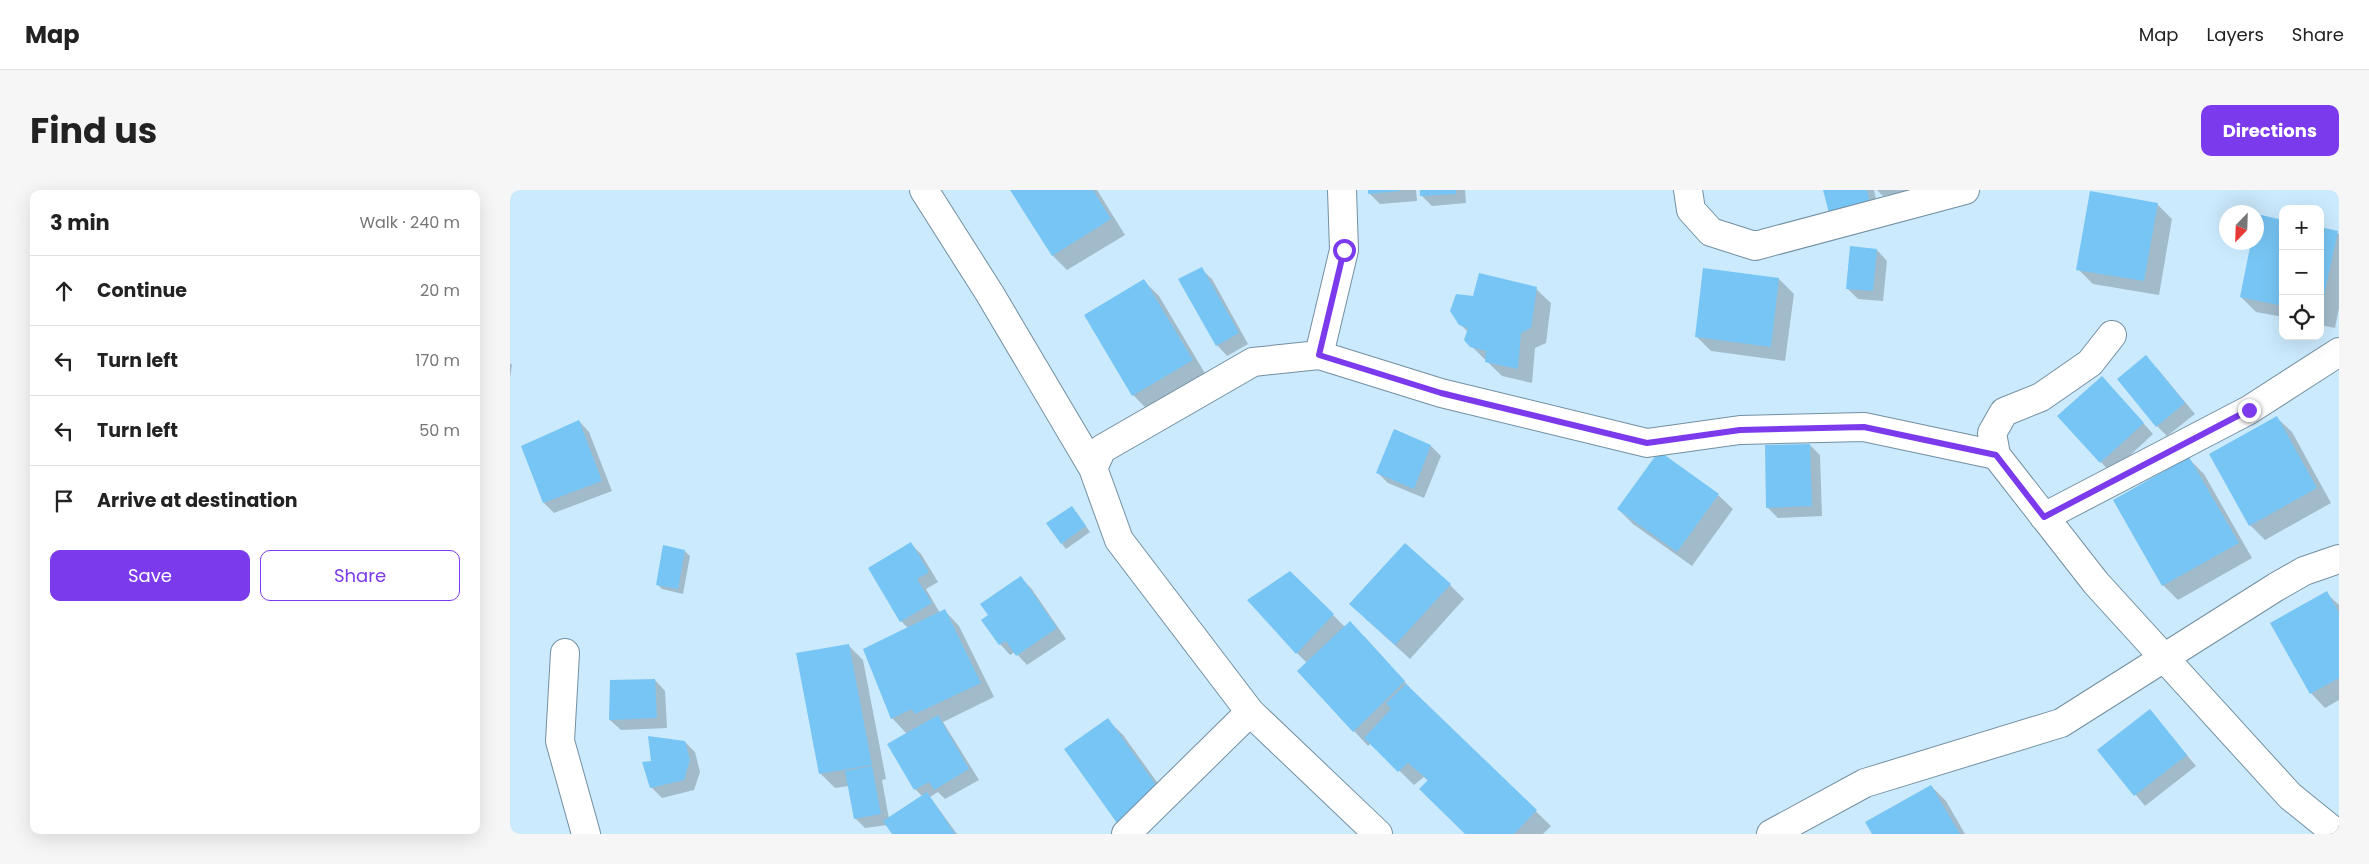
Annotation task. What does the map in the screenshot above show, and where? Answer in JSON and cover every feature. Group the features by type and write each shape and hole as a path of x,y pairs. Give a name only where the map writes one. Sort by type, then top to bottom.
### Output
{"street":[{"path":"924,190 990,294 1093,468 1119,540 1250,712 1378,834"},
{"path":"1319,355 1344,250 1342,190"},
{"path":"1688,190 1691,210 1712,232 1755,246 1965,190"},
{"path":"2112,335 2090,363 2041,396 2004,412 1992,433 1996,455 2096,583 2290,796 2337,834"},
{"path":"2044,517 2249,410 2339,352"},
{"path":"1093,468 1102,449 1253,362 1319,355 1441,393 1647,443 1740,430 1864,427 1996,455"},
{"path":"1772,834 1865,783 2061,723 2276,587 2304,571 2339,559"},
{"path":"565,653 560,741 586,834"},
{"path":"1126,834 1250,712"}],"building":[{"path":"1010,190 1093,190 1111,219 1052,256"},
{"path":"1368,190 1400,190 1400,191 1368,194"},
{"path":"1420,190 1456,190 1456,194 1420,196"},
{"path":"1823,190 1867,190 1870,203 1829,213"},
{"path":"2090,191 2158,203 2144,281 2076,270"},
{"path":"2264,216 2279,219 2279,305 2240,297 2249,250 2264,250"},
{"path":"2324,228 2338,231 2324,296"},
{"path":"1850,246 1877,249 1873,291 1846,289"},
{"path":"1202,267 1239,333 1216,346 1178,279"},
{"path":"1703,268 1779,278 1771,347 1695,337"},
{"path":"1479,273 1537,287 1531,328 1521,333 1518,369 1485,362 1486,351 1470,347 1464,340 1468,328 1459,325 1450,311 1456,294 1473,296"},
{"path":"1144,279 1193,360 1132,396 1084,315"},
{"path":"2146,355 2185,403 2156,427 2117,379"},
{"path":"2102,376 2144,423 2100,463 2057,416"},
{"path":"2277,416 2317,488 2249,526 2209,454"},
{"path":"579,420 602,481 543,503 521,446"},
{"path":"1394,429 1431,445 1414,489 1376,473"},
{"path":"1810,444 1812,506 1766,508 1765,445"},
{"path":"1659,451 1719,494 1677,552 1617,509"},
{"path":"2189,457 2239,543 2162,586 2113,500"},
{"path":"1072,506 1086,526 1061,544 1046,523"},
{"path":"911,542 929,572 917,579 932,603 900,622 868,568"},
{"path":"1405,543 1451,584 1395,645 1349,604"},
{"path":"663,545 685,550 678,589 656,585"},
{"path":"1290,571 1334,614 1296,654 1247,600"},
{"path":"1021,576 1057,628 1016,656 1006,641 999,645 981,620 988,615 980,604"},
{"path":"2327,591 2339,613 2339,678 2310,694 2270,623"},
{"path":"945,609 981,683 915,714 912,709 891,719 863,649"},
{"path":"1350,621 1405,681 1353,732 1297,671"},
{"path":"849,644 872,765 819,774 796,653"},
{"path":"655,679 657,718 609,720 610,680"},
{"path":"1406,684 1537,810 1514,834 1465,834 1419,789 1428,780 1408,763 1398,772 1364,738 1391,709 1386,703"},
{"path":"2150,709 2187,755 2134,796 2097,750"},
{"path":"938,715 969,769 934,790 929,782 914,790 887,744"},
{"path":"1108,718 1161,792 1117,823 1064,749"},
{"path":"648,736 685,741 690,760 684,780 650,788 642,762 651,761"},
{"path":"872,766 881,814 854,819 845,771"},
{"path":"1931,785 1960,834 1872,834 1865,822"},
{"path":"927,792 955,834 892,834 883,821"}],"route":[{"path":"1344,250 1319,355 1441,393 1592,428 1647,443 1740,430 1864,427 1996,455 2044,517 2249,410"}]}
